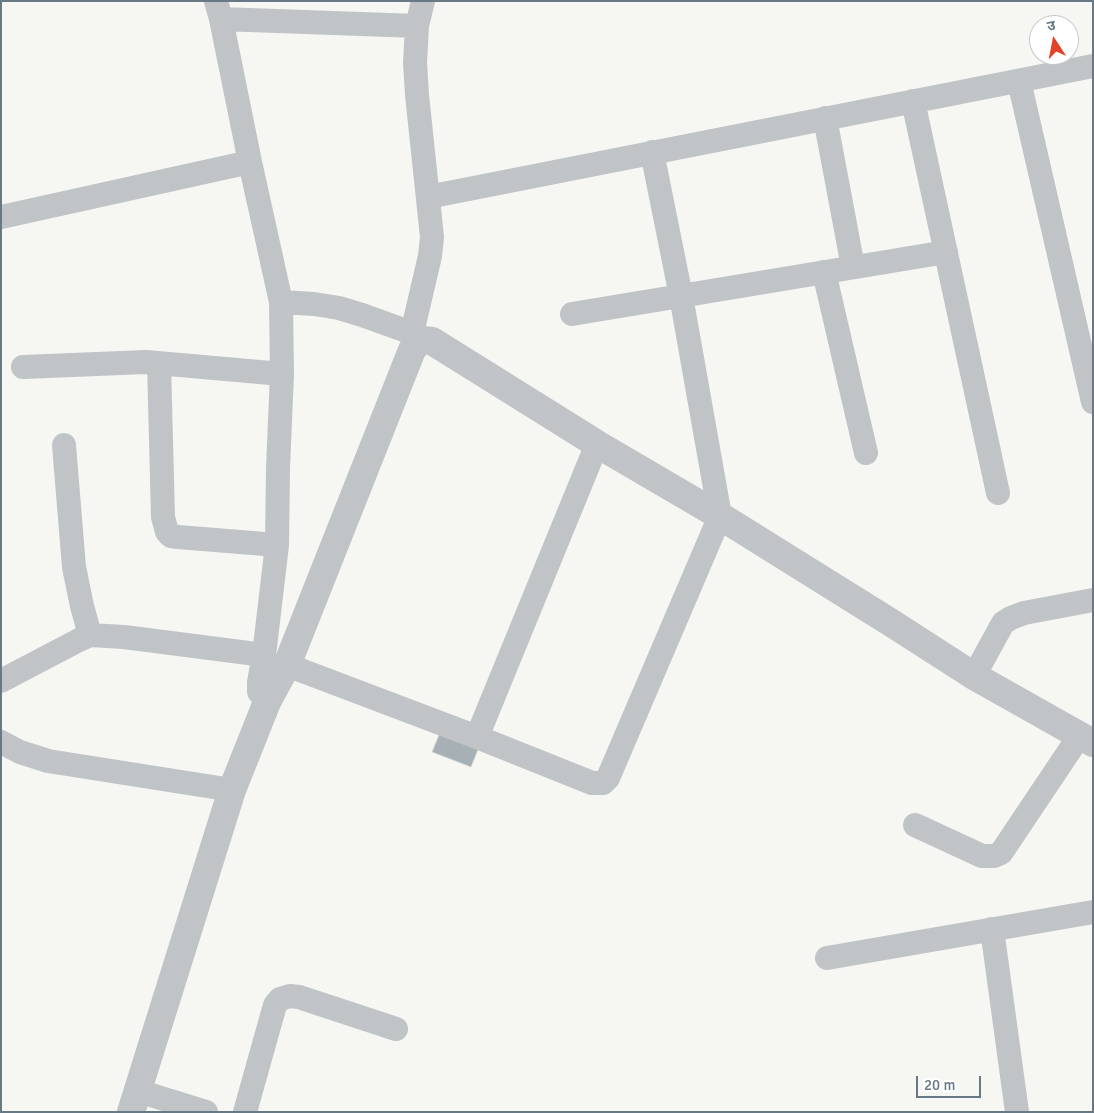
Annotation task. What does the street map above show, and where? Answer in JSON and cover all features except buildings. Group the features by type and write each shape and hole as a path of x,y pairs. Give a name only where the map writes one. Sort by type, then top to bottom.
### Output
{"street":[{"path":"276,660 412,350 417,344 432,236 415,63 417,26 423,1"},
{"path":"206,1112 134,1102 232,790 267,702 276,660 278,468 282,374 281,302 218,10 417,26"},
{"path":"428,196 1093,66"},
{"path":"1019,81 1093,402"},
{"path":"913,101 998,493"},
{"path":"825,118 853,267"},
{"path":"1,681 90,635 124,637 276,660 592,783 604,783 608,778 720,516 681,296 652,152"},
{"path":"1,218 250,162"},
{"path":"572,314 946,252"},
{"path":"824,272 866,453"},
{"path":"281,302 339,308 432,341 597,444 720,516 974,676 1086,739 1001,852 994,856 982,856 915,825"},
{"path":"23,367 146,362 282,374"},
{"path":"159,363 163,517 167,532 171,536 178,537 277,545"},
{"path":"477,737 597,444"},
{"path":"64,445 74,567 90,635"},
{"path":"974,676 1003,623 1024,613 1093,600"},
{"path":"1,742 20,752 48,761 232,790"},
{"path":"827,958 1093,912"},
{"path":"992,929 1017,1112"},
{"path":"245,1112 275,1005 280,999 290,996 299,997 396,1029"}]}
